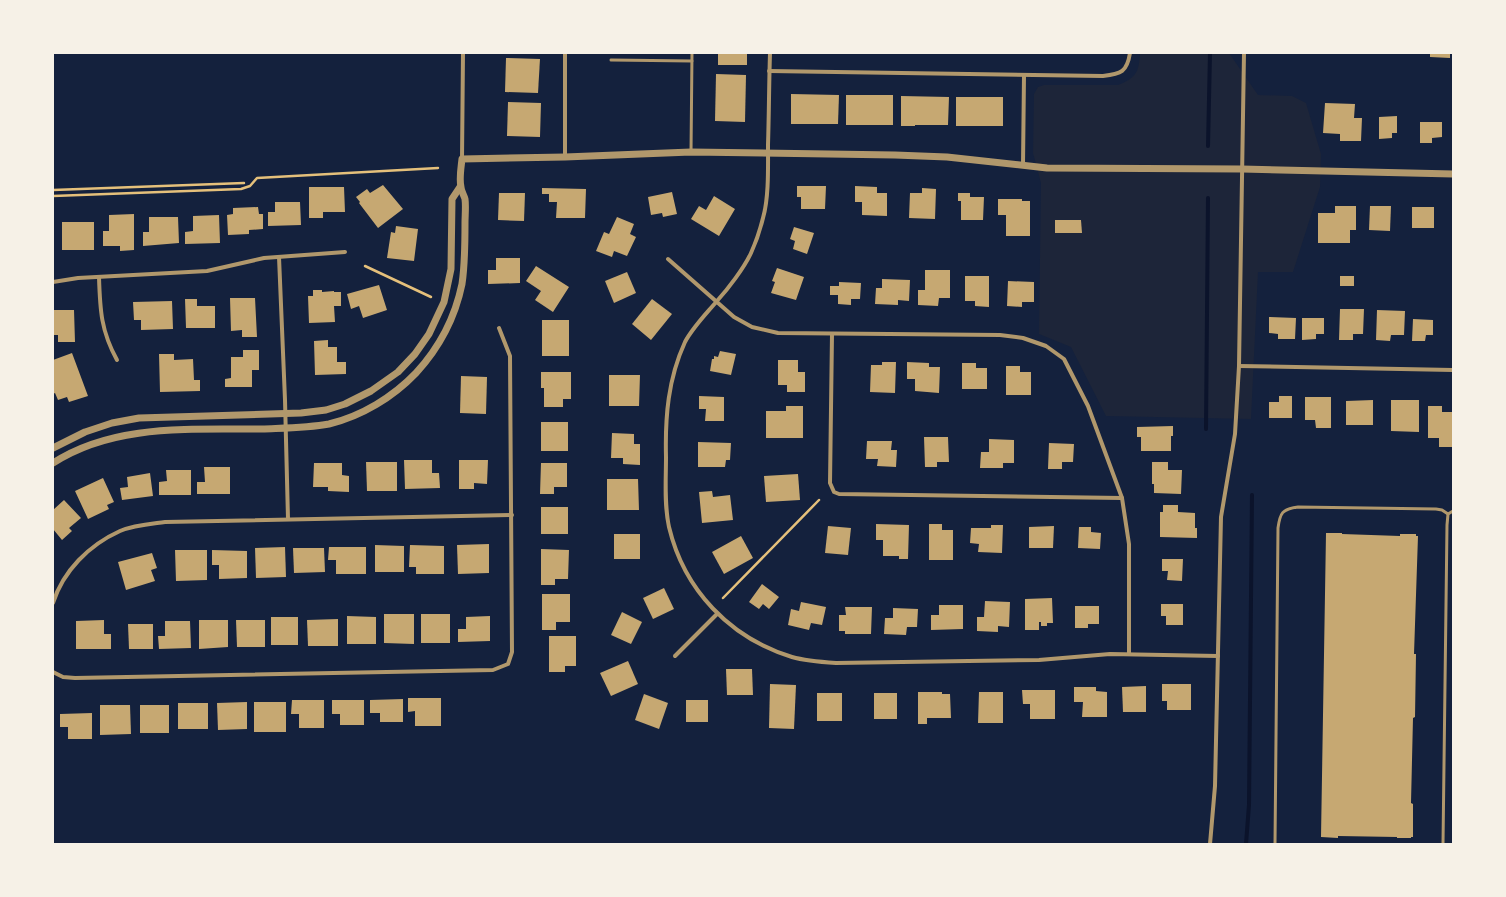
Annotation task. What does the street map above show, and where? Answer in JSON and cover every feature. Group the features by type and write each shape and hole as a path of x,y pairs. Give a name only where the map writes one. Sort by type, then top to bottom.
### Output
{"street":[{"path":"53,463 66,455 113,437 145,432 301,428 330,423 357,415 381,402 405,384 426,362 440,343 456,306 461,286 465,257 465,198 460,187 462,159 463,53"},
{"path":"565,53 565,157"},
{"path":"770,53 768,178 763,217 751,254 730,286 702,318 686,340 673,374 667,406 665,432 666,504 669,527 680,557 694,584 709,606 729,624 752,639 771,649 793,657 814,662 1039,660 1129,654 1218,656"},
{"path":"769,70 1103,76 1114,75 1123,71 1128,62 1130,53"},
{"path":"1210,844 1215,786 1221,517 1235,434 1239,366 1244,53"},
{"path":"1023,166 1024,75"},
{"path":"462,159 691,152 768,153 947,157 1047,168 1242,169 1453,174"},
{"path":"53,448 84,432 112,423 139,418 286,414 326,410 345,404 371,391 398,372 415,354 429,334 444,302 450,269 452,199 460,187"},
{"path":"53,282 78,278 207,271 255,260 344,252"},
{"path":"279,257 286,414 288,520"},
{"path":"668,259 734,317 752,327 778,333 1000,335 1023,338 1046,346 1064,359 1088,406 1122,498 1129,544 1129,654"},
{"path":"99,277 101,320 110,348 117,360"},
{"path":"53,672 63,677 75,678 493,670 508,664 512,652 510,356 499,328"},
{"path":"832,334 830,482 834,492 839,494 1122,498"},
{"path":"1239,366 1453,370"},
{"path":"53,603 59,587 69,572 83,556 94,547 120,531 148,524 165,522 512,515"},
{"path":"675,656 717,614"}],"lane":[{"path":"691,152 692,53"},
{"path":"611,60 692,61"},
{"path":"1275,844 1279,518 1288,508 1298,507 1436,509 1442,510 1448,514"},
{"path":"1448,514 1453,511"},
{"path":"1442,844 1448,514"}],"path":[{"path":"53,196 241,189 250,186 257,178 438,168"},
{"path":"53,190 244,183"},
{"path":"365,266 430,297"},
{"path":"723,598 819,500"}],"shaded area":[{"path":"1140,53 1229,53 1258,95 1292,96 1306,103 1321,154 1320,187 1293,272 1258,272 1251,419 1106,416 1071,347 1039,334 1041,183 1033,153 1034,94 1038,87 1044,85 1118,85 1133,77 1139,65"}],"building":[{"path":"718,53 747,53 747,65 718,65"},
{"path":"1430,53 1450,53 1450,58 1430,57"},
{"path":"506,58 540,59 538,93 505,92"},
{"path":"716,74 746,75 745,122 715,121"},
{"path":"791,94 839,95 838,124 791,124"},
{"path":"846,95 893,95 893,125 846,125"},
{"path":"901,96 949,97 948,125 901,126"},
{"path":"956,97 1003,97 1003,126 956,126"},
{"path":"508,102 541,103 540,137 507,136"},
{"path":"1325,103 1355,104 1354,118 1362,118 1361,141 1340,141 1340,134 1323,133"},
{"path":"1397,116 1397,133 1392,133 1392,138 1379,139 1379,117"},
{"path":"1420,122 1442,122 1442,137 1432,138 1432,143 1420,143"},
{"path":"383,185 403,209 378,228 356,197 367,189 370,193"},
{"path":"797,186 826,186 825,209 801,209 801,197 797,197"},
{"path":"855,186 877,187 877,193 887,193 887,216 862,215 862,202 855,202"},
{"path":"309,187 344,187 345,212 323,212 323,218 309,218"},
{"path":"542,188 586,189 585,218 556,218 557,202 549,202 549,194 542,194"},
{"path":"922,188 936,189 935,219 909,218 910,193 922,193"},
{"path":"672,192 677,214 663,217 662,213 651,215 648,197"},
{"path":"499,193 525,193 524,221 498,220"},
{"path":"958,193 970,193 970,197 984,197 983,220 961,220 961,201 958,201"},
{"path":"714,196 735,209 719,236 691,219 699,206 706,210"},
{"path":"998,199 1022,199 1022,201 1030,201 1030,236 1006,236 1006,215 998,215"},
{"path":"275,202 300,202 301,225 268,226 268,212 275,212"},
{"path":"1335,206 1356,206 1356,230 1350,230 1350,243 1318,243 1318,213 1335,213"},
{"path":"1370,206 1391,206 1390,231 1369,230"},
{"path":"258,207 259,214 263,214 263,229 249,230 249,234 228,235 227,215 233,214 233,208"},
{"path":"1412,207 1434,207 1434,228 1412,228"},
{"path":"134,214 134,250 120,251 120,246 103,246 103,231 109,231 109,215"},
{"path":"219,215 220,243 185,244 185,232 193,231 193,216"},
{"path":"149,217 178,217 179,243 143,246 143,232 149,232"},
{"path":"617,217 634,224 630,234 636,237 627,256 614,251 612,257 596,251 604,232 609,234"},
{"path":"1055,220 1081,220 1082,233 1055,233"},
{"path":"62,222 94,222 94,250 62,250"},
{"path":"396,226 418,229 414,261 387,258 391,232 395,233"},
{"path":"794,227 814,233 807,254 793,249 795,241 790,239"},
{"path":"496,258 520,258 520,283 488,284 488,270 496,270"},
{"path":"536,266 569,287 553,312 535,300 541,291 526,281"},
{"path":"777,268 804,277 796,300 771,293 775,282 772,281"},
{"path":"925,270 950,270 950,298 939,298 938,306 918,305 918,290 925,290"},
{"path":"627,272 636,293 614,303 605,281"},
{"path":"965,276 989,276 989,307 975,306 975,301 965,301"},
{"path":"1340,276 1354,276 1354,286 1340,286"},
{"path":"882,279 910,280 909,301 898,300 898,305 875,304 876,288 882,288"},
{"path":"1008,281 1034,282 1034,302 1022,302 1022,307 1007,306"},
{"path":"839,282 861,283 860,299 851,299 851,305 838,304 838,295 830,295 830,286 839,286"},
{"path":"379,285 387,310 363,318 359,306 351,309 347,294"},
{"path":"313,290 322,290 322,292 341,292 341,306 334,306 335,322 309,323 308,296 313,296"},
{"path":"230,298 255,298 257,337 242,337 242,330 231,331"},
{"path":"185,299 197,299 197,306 215,306 215,328 186,328"},
{"path":"652,299 672,314 651,340 632,324"},
{"path":"172,301 173,329 141,330 141,320 134,320 133,302"},
{"path":"1340,309 1364,309 1363,334 1353,334 1353,340 1339,340"},
{"path":"53,310 74,310 75,342 58,342 58,335 53,335"},
{"path":"1377,310 1405,311 1404,335 1391,335 1390,341 1376,340"},
{"path":"1269,317 1296,318 1295,339 1278,339 1278,334 1269,333"},
{"path":"1302,318 1324,318 1324,334 1316,334 1316,339 1302,340"},
{"path":"1413,319 1433,320 1433,335 1426,335 1425,341 1412,341"},
{"path":"542,320 569,320 569,356 542,356"},
{"path":"328,340 328,347 337,347 337,362 346,362 346,374 315,375 314,341"},
{"path":"243,350 259,350 259,370 252,370 252,387 225,387 225,379 231,378 231,357 243,357"},
{"path":"720,351 736,354 731,375 710,371 712,359 714,359 714,356 718,357"},
{"path":"72,353 88,396 69,402 67,397 58,400 55,393 53,394 53,360"},
{"path":"159,354 174,354 174,360 193,359 194,380 200,380 200,391 160,392"},
{"path":"778,360 798,360 798,372 805,372 805,392 787,392 787,385 778,385"},
{"path":"882,362 896,362 895,393 870,392 871,365 882,365"},
{"path":"907,362 929,363 929,367 940,367 939,393 915,391 915,379 907,379"},
{"path":"962,363 976,363 976,368 987,368 987,389 962,389"},
{"path":"1006,366 1020,366 1020,372 1031,372 1031,395 1006,395"},
{"path":"541,372 571,372 571,399 563,399 563,407 544,407 544,388 541,388"},
{"path":"609,375 640,375 639,406 609,406"},
{"path":"461,376 487,377 486,414 460,413"},
{"path":"699,396 724,397 724,421 705,421 706,409 699,409"},
{"path":"1279,396 1292,396 1292,418 1269,418 1269,402 1279,402"},
{"path":"1305,397 1331,397 1331,428 1316,428 1315,420 1305,420"},
{"path":"1373,400 1373,425 1346,425 1346,401"},
{"path":"1391,400 1419,400 1419,432 1391,431"},
{"path":"786,406 803,406 803,438 766,438 766,411 786,411"},
{"path":"1428,406 1442,406 1442,412 1453,412 1453,447 1439,447 1439,438 1428,438"},
{"path":"541,422 568,422 568,451 541,451"},
{"path":"1173,426 1171,451 1141,451 1141,437 1137,437 1137,427"},
{"path":"612,433 634,434 634,444 640,444 640,465 623,464 623,458 611,458"},
{"path":"924,437 948,437 949,462 937,462 937,467 925,467"},
{"path":"989,439 1014,440 1014,463 1003,463 1003,468 980,468 981,452 989,452"},
{"path":"867,441 892,441 891,450 897,450 896,467 877,466 878,459 866,459"},
{"path":"698,442 731,443 730,460 726,460 725,467 698,467"},
{"path":"1049,443 1074,444 1073,462 1062,462 1062,469 1048,469"},
{"path":"404,460 432,460 432,473 439,473 440,488 405,489"},
{"path":"459,460 488,460 487,484 474,483 474,489 459,489"},
{"path":"366,462 397,462 397,491 367,491"},
{"path":"1152,462 1168,462 1168,470 1182,470 1181,494 1154,493 1154,484 1152,484"},
{"path":"314,463 342,463 342,475 349,476 349,492 328,491 328,487 313,487"},
{"path":"541,463 567,463 567,487 554,487 554,494 540,494"},
{"path":"204,467 230,467 230,494 197,494 197,482 205,482"},
{"path":"166,470 191,470 191,495 159,495 159,482 167,481"},
{"path":"150,473 153,496 122,500 120,488 128,487 127,477"},
{"path":"798,474 800,500 766,502 764,476"},
{"path":"103,478 114,502 107,505 109,509 88,519 75,491"},
{"path":"607,479 638,479 639,510 607,510"},
{"path":"712,491 713,497 730,495 733,520 702,523 699,492"},
{"path":"64,500 81,518 69,528 72,531 62,540 53,529 53,510"},
{"path":"1163,505 1178,505 1178,512 1195,513 1197,538 1160,537 1160,512 1163,512"},
{"path":"541,507 568,507 568,534 541,534"},
{"path":"876,524 909,525 908,559 899,559 899,556 883,556 883,540 876,540"},
{"path":"929,524 942,524 942,530 953,530 953,560 929,560"},
{"path":"991,525 1003,525 1002,553 978,552 979,544 970,543 971,528 991,528"},
{"path":"828,526 851,528 848,555 825,553"},
{"path":"1054,526 1053,548 1029,548 1029,527"},
{"path":"1079,527 1091,527 1091,532 1101,533 1100,549 1078,548"},
{"path":"1326,533 1400,536 1400,534 1416,534 1416,536 1418,536 1414,654 1416,654 1415,717 1413,718 1411,803 1413,804 1413,837 1411,838 1321,837"},
{"path":"614,534 640,534 640,559 614,559"},
{"path":"741,536 753,558 724,574 712,552"},
{"path":"489,544 489,573 458,574 457,545"},
{"path":"375,545 404,546 404,572 375,572"},
{"path":"410,545 444,546 444,574 416,574 416,567 409,567"},
{"path":"285,547 286,577 256,578 255,548"},
{"path":"329,547 366,547 366,574 336,574 336,560 328,560"},
{"path":"293,548 324,548 325,572 294,573"},
{"path":"541,549 569,550 568,579 555,579 555,585 541,585"},
{"path":"175,550 207,550 207,580 176,581"},
{"path":"212,550 247,551 247,578 219,579 219,565 212,565"},
{"path":"152,553 157,568 151,570 155,581 126,590 118,562"},
{"path":"1162,559 1183,559 1182,581 1167,580 1168,571 1162,571"},
{"path":"762,584 779,597 769,609 763,604 759,609 749,602"},
{"path":"664,588 674,609 653,619 643,598"},
{"path":"542,594 570,594 570,622 556,622 556,630 542,630"},
{"path":"1052,598 1053,623 1047,623 1047,626 1041,626 1041,622 1039,622 1039,630 1025,630 1025,599"},
{"path":"985,601 1010,602 1009,627 998,626 998,632 977,631 977,617 984,617"},
{"path":"801,602 826,607 822,625 811,623 809,630 788,625 791,609 799,611"},
{"path":"1161,604 1183,604 1183,625 1166,625 1166,616 1161,616"},
{"path":"939,605 963,605 963,629 931,630 931,615 939,615"},
{"path":"1075,606 1099,606 1099,624 1088,624 1088,628 1075,628"},
{"path":"845,607 872,607 871,634 845,634 845,631 839,631 839,615 846,615"},
{"path":"893,608 918,609 917,627 907,627 906,635 884,634 885,618 893,618"},
{"path":"622,612 642,622 631,644 611,635"},
{"path":"384,614 414,614 414,644 384,643"},
{"path":"421,614 450,614 450,643 421,643"},
{"path":"347,616 376,617 376,644 347,644"},
{"path":"490,616 490,641 458,642 458,629 466,629 466,617"},
{"path":"271,617 298,617 298,645 271,645"},
{"path":"338,619 338,646 308,646 307,620"},
{"path":"104,620 104,634 111,634 111,649 76,649 76,621"},
{"path":"199,620 228,620 228,647 199,649"},
{"path":"236,620 265,620 265,647 237,647"},
{"path":"165,621 190,621 191,648 159,649 158,636 165,636"},
{"path":"128,624 153,624 153,649 129,649"},
{"path":"549,636 576,636 576,666 565,666 565,672 549,672"},
{"path":"628,661 638,684 611,696 600,673"},
{"path":"726,669 752,669 753,695 727,695"},
{"path":"770,684 796,685 794,729 769,728"},
{"path":"1162,684 1191,684 1191,710 1167,710 1167,701 1162,701"},
{"path":"1146,686 1146,712 1123,712 1122,687"},
{"path":"1074,687 1096,687 1096,691 1107,692 1107,717 1082,717 1083,702 1074,702"},
{"path":"1022,690 1055,690 1055,719 1030,719 1030,704 1023,704"},
{"path":"918,692 942,692 942,694 950,694 951,718 927,718 927,724 918,724"},
{"path":"979,692 1003,692 1003,723 978,723"},
{"path":"817,693 842,693 842,721 817,721"},
{"path":"874,693 897,693 897,719 874,719"},
{"path":"644,694 668,703 659,729 635,720"},
{"path":"408,698 441,698 441,726 415,726 415,711 408,712"},
{"path":"403,699 403,722 380,722 380,713 370,713 370,700"},
{"path":"292,700 324,700 324,728 299,728 299,714 291,714"},
{"path":"332,700 364,700 364,725 340,725 340,714 332,714"},
{"path":"686,700 708,700 708,722 686,722"},
{"path":"247,702 247,729 218,730 217,703"},
{"path":"254,702 286,702 286,732 254,732"},
{"path":"178,703 208,703 208,729 178,729"},
{"path":"100,705 130,705 131,734 100,735"},
{"path":"140,705 169,705 169,733 140,733"},
{"path":"92,713 92,739 68,739 68,727 60,727 60,714"}],"waterway":[{"path":"1208,146 1210,53"},
{"path":"1206,429 1208,198"},
{"path":"1246,844 1249,805 1252,495"}]}
